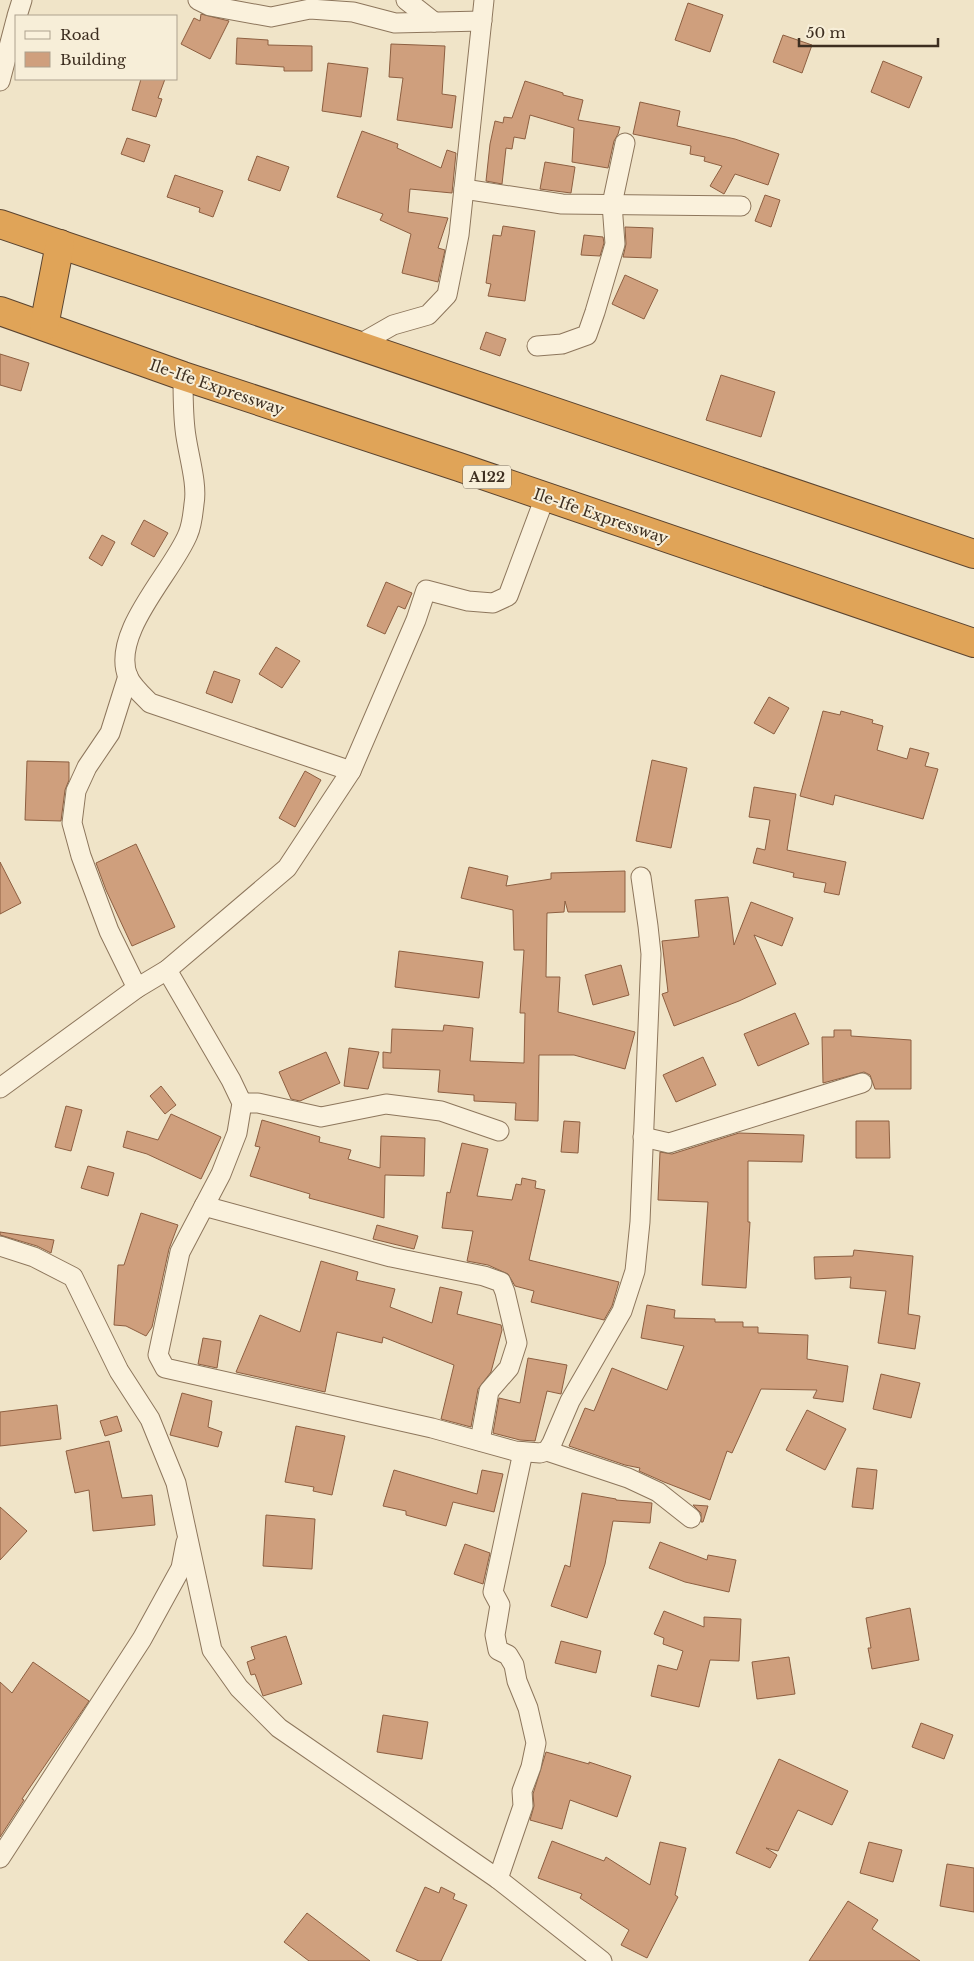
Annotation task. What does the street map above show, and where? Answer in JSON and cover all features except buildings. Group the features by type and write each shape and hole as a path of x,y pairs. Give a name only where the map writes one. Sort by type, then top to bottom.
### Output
{"highway":[{"path":"0,224 974,554"},
{"path":"44,326 60,244"},
{"name":"Ile-Ife Expressway","path":"0,311 182,376 974,643"}],"street":[{"path":"18,15 22,0"},
{"path":"198,0 210,6 271,17 310,9 352,12 395,23 482,21"},
{"path":"406,0 434,22"},
{"path":"358,345 393,325 428,315 447,295 459,234 484,0"},
{"path":"0,81 15,25"},
{"path":"537,346 562,344 587,335 615,244 612,204 625,143"},
{"path":"464,189 562,204 741,206"},
{"path":"137,988 110,931 81,856 72,823 76,791 88,767 110,733 128,676 126,658 129,637 145,604 164,576 188,533 195,501 185,429 182,376"},
{"path":"0,1088 137,988 167,970 287,868 351,771 416,620 426,590 468,601 493,603 508,596 545,497"},
{"path":"128,676 137,690 150,703 351,771"},
{"path":"547,1451 570,1400 622,1311 635,1271 640,1222 651,954 641,877"},
{"path":"167,970 231,1080 242,1103 237,1133 221,1174 180,1252 158,1355 165,1368 384,1417 524,1452 540,1453 547,1451 628,1478 658,1492 690,1518"},
{"path":"643,1137 669,1143 862,1083"},
{"path":"242,1103 258,1103 321,1117 386,1104 442,1111 499,1131"},
{"path":"204,1206 391,1258 484,1276 501,1282 517,1344 509,1368 489,1392 480,1441"},
{"path":"0,1246 34,1257 73,1277 119,1372 150,1419 176,1483 188,1531 212,1650 239,1688 279,1728 498,1879 602,1961"},
{"path":"498,1879 523,1806 522,1791 536,1743 528,1708 517,1681 514,1665 508,1655 498,1650 496,1635 500,1605 493,1592 524,1452"},
{"path":"0,1858 142,1639 181,1568 188,1531"}]}
